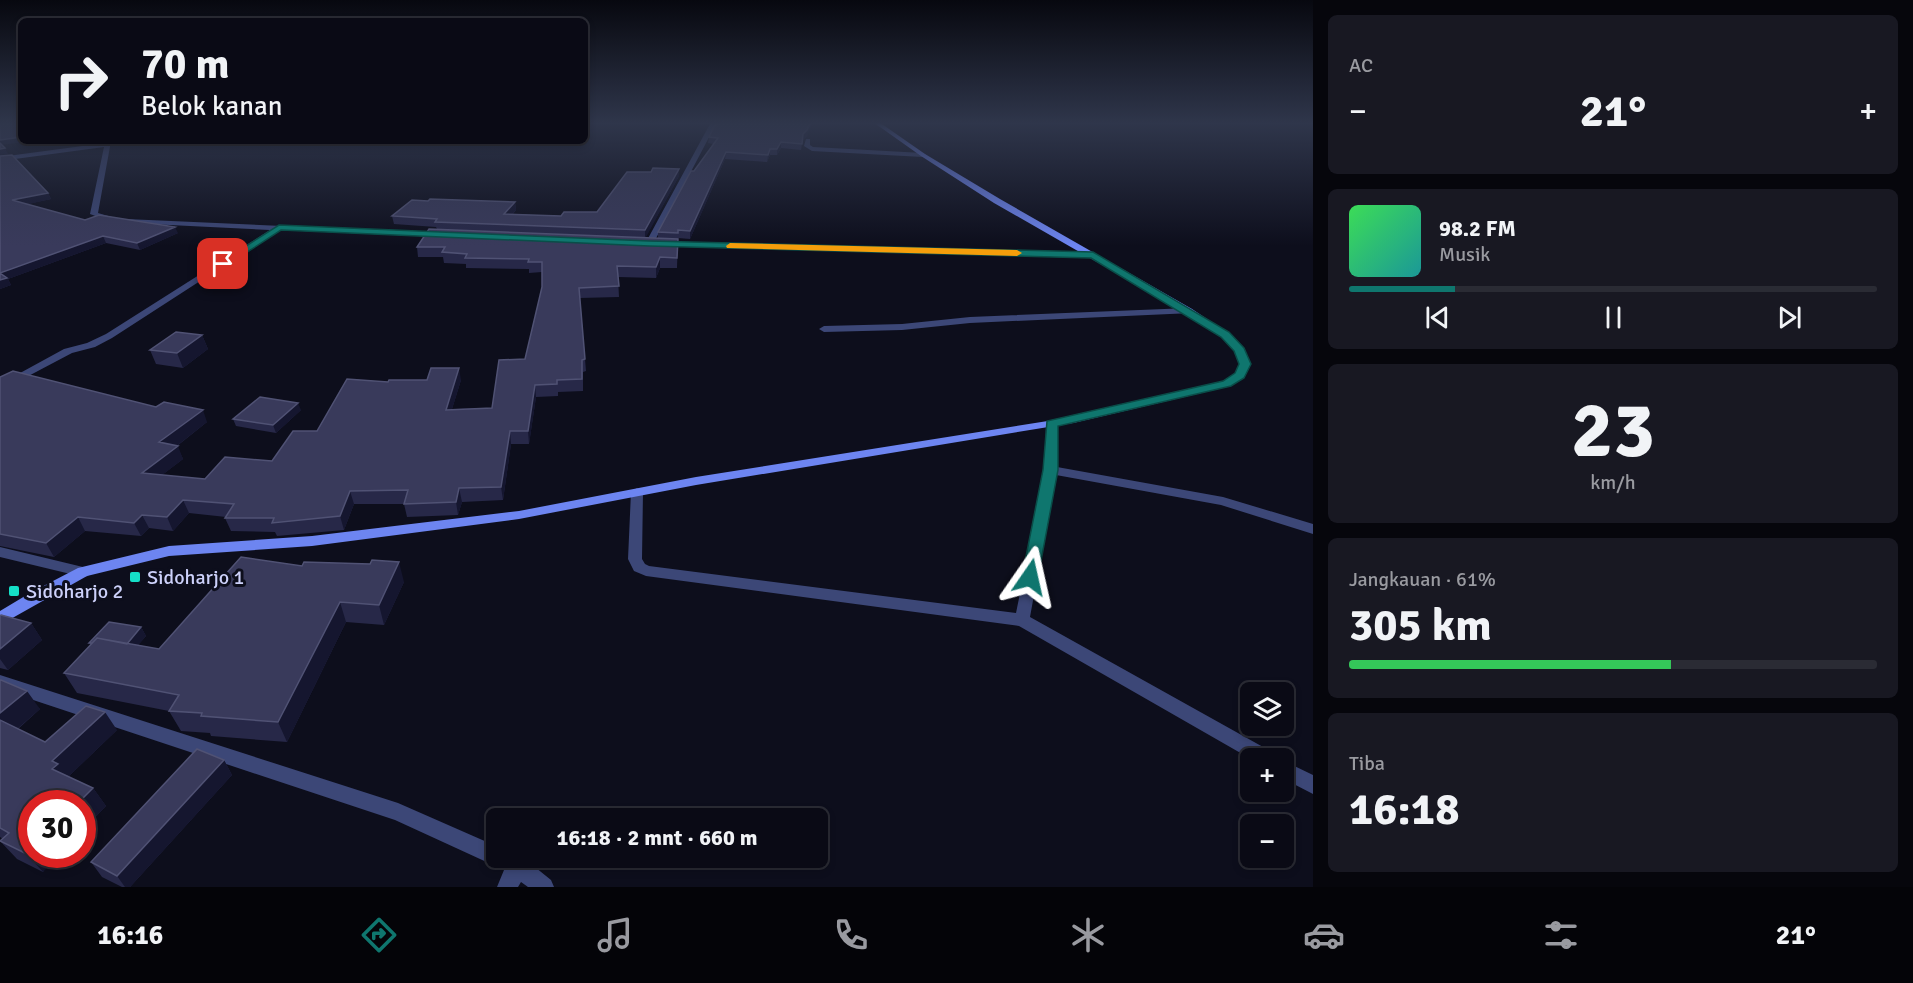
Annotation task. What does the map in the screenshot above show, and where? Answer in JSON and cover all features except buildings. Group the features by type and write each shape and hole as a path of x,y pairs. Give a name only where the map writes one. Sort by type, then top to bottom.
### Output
{"main road":[{"path":"0,619 35,597 83,572 169,551 312,541 519,516 637,492 1052,423 1227,384 1240,375 1245,364 1240,350 1225,334 937,163"}],"street":[{"path":"103,163 94,214 100,217 121,221 446,235"},
{"path":"649,244 692,163"},
{"path":"0,388 68,351 91,345 110,336 279,227"},
{"path":"637,243 1093,255"},
{"path":"824,329 902,327 970,320 1189,311"},
{"path":"1022,620 1051,470 1052,423"},
{"path":"1051,470 1223,501 1313,529"},
{"path":"637,492 635,559 639,567 646,571 1022,620 1248,748"},
{"path":"0,552 83,572"},
{"path":"0,682 399,812 486,851"},
{"path":"1294,775 1313,785"},
{"path":"506,868 507,887"},
{"path":"517,868 544,887"}],"slow traffic":[{"path":"730,246 1017,253"}],"place":[{"name":"Sidoharjo 1","path":"135,577"},
{"name":"Sidoharjo 2","path":"14,591"}],"route":[{"path":"223,264 279,227 649,244 1093,255 1225,334 1240,350 1245,364 1240,375 1227,384 1074,420 1052,423 1051,470 1030,577"}]}
